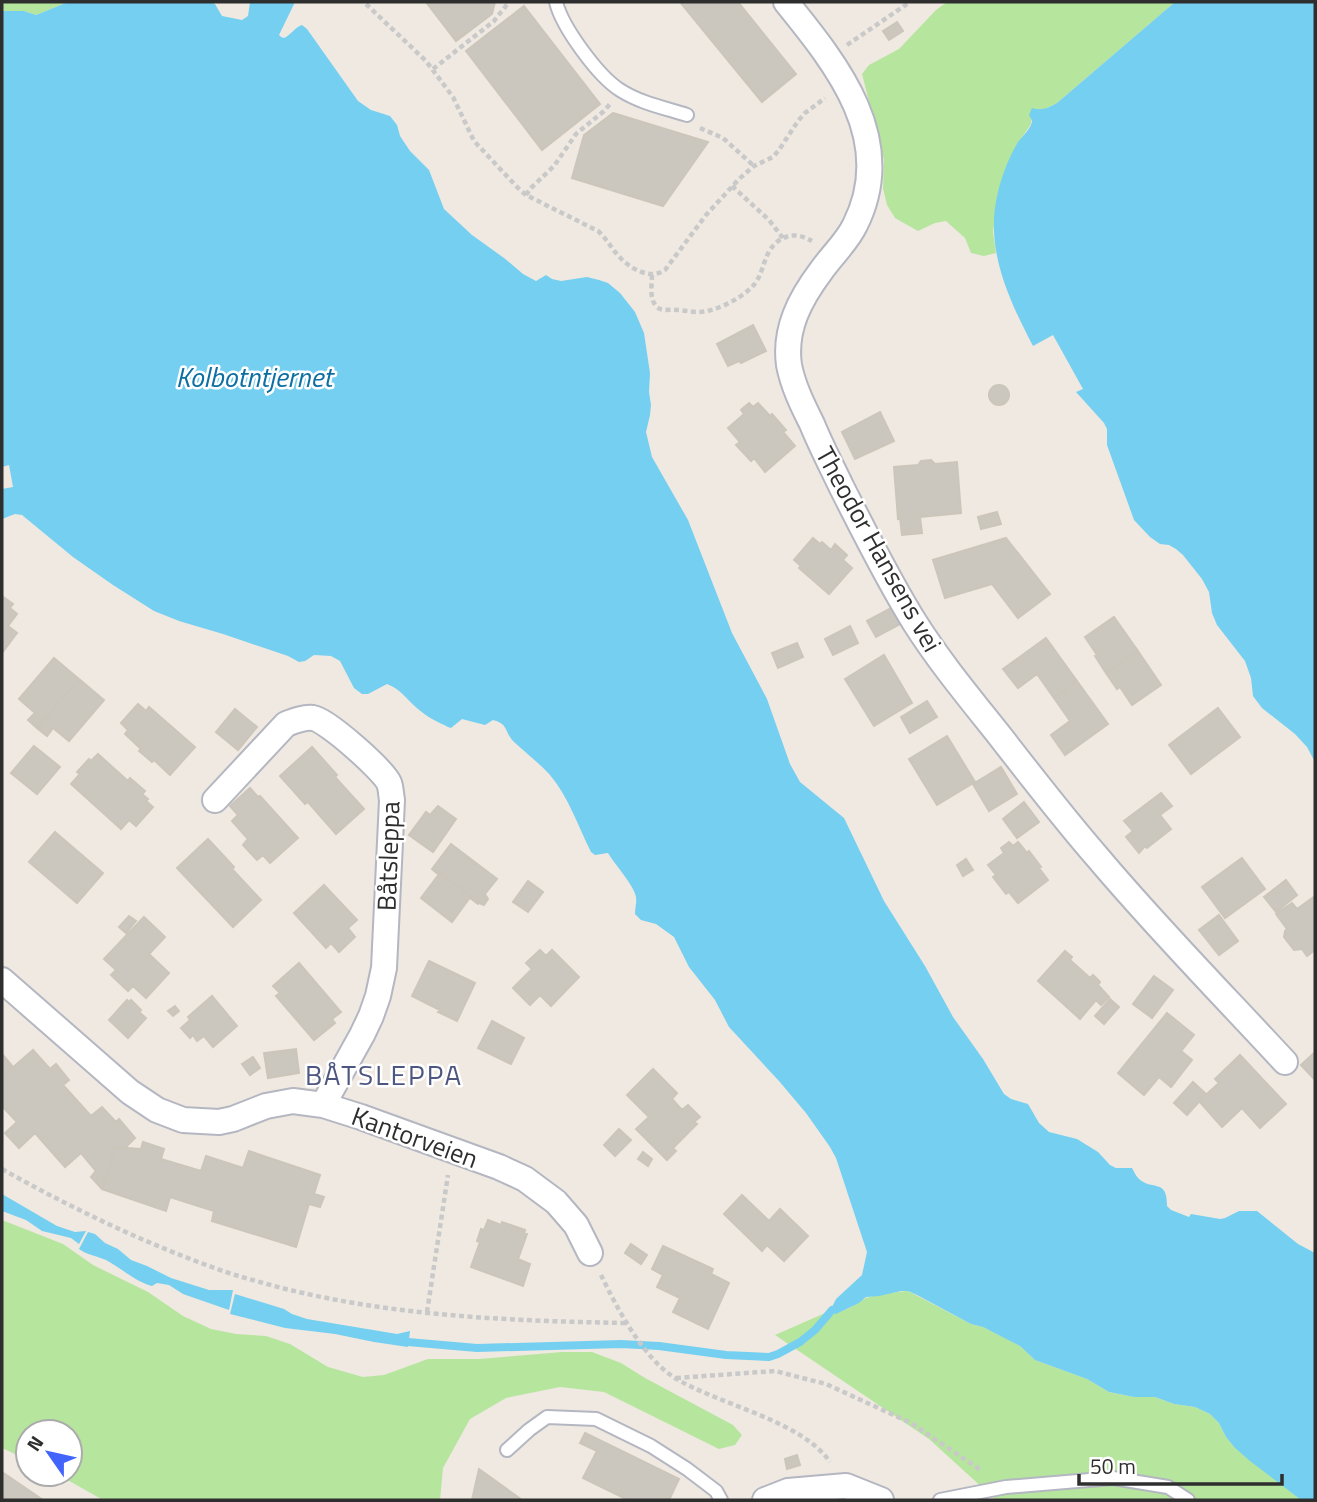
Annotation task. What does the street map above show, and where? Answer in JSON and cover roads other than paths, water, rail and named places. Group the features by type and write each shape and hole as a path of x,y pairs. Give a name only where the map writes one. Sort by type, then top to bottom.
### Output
{"street":[{"name":"Theodor Hansens vei","path":"786,2 830,58 846,85 860,114 870,163 861,213 854,228 811,284 793,318 789,342 789,365 801,401 838,480 914,621 944,666 1100,861 1285,1062"},
{"name":"Båtsleppa","path":"215,800 286,724 298,719 314,718 331,728 378,768 389,783 392,813 384,968 371,1016 323,1105"},
{"name":"Kantorveien","path":"2,980 130,1092 157,1110 183,1120 219,1122 283,1102 323,1105 361,1117 512,1172 556,1202 576,1225 590,1253"},
{"path":"765,1500 788,1491 846,1486 881,1500"}],"lane":[{"path":"556,2 558,11 574,38 609,82 642,101 687,115"},
{"path":"507,1450 547,1418 596,1419 652,1446 716,1491 721,1500"},
{"path":"940,1500 1006,1487 1113,1478 1168,1487 1188,1500"}],"water":[{"name":"Kolbotntjernet","path":"68,2 211,2 222,16 242,20 248,16 250,2 295,2 279,35 284,38 302,25 307,29 358,101 371,110 390,116 410,151 429,170 444,209 472,235 536,281 546,275 561,281 587,277 608,283 620,293 635,312 644,333 650,373 651,405 646,432 652,457 688,520 732,633 767,699 790,764 800,782 844,818 884,901 953,1017 1004,1094 1028,1104 1039,1123 1049,1132 1077,1139 1098,1152 1110,1165 1116,1168 1132,1168 1143,1182 1162,1188 1167,1206 1171,1210 1189,1217 1191,1214 1220,1219 1239,1211 1257,1211 1298,1244 1315,1253 1315,1500 1301,1500 1250,1461 1235,1448 1210,1414 1195,1407 1174,1404 1155,1397 1134,1397 1109,1392 1087,1379 1035,1360 1020,1346 908,1291 866,1297 859,1303 833,1313 832,1307 836,1299 862,1275 867,1252 830,1147 806,1113 729,1027 715,1000 689,967 674,937 656,924 641,920 635,914 635,892 628,881 608,853 595,855 591,852 557,784 514,742 502,724 493,720 485,725 462,719 451,728 425,714 387,684 368,694 362,694 354,688 340,661 331,656 314,655 299,662 154,611 73,557 22,515 15,514 2,519 2,11 24,11 36,15"},
{"path":"1175,2 1315,2 1315,762 1307,747 1295,734 1262,708 1253,696 1245,661 1217,625 1209,592 1202,579 1183,555 1150,537 1134,520 1107,445 1107,429 1104,423 1076,392 1083,389 1053,335 1033,346 1007,291 996,252 994,212 998,192 1012,154 1031,125 1029,115 1032,108 1045,108 1057,103"},
{"path":"2,1194 57,1226 75,1232 86,1231 79,1244 71,1238 42,1231 26,1220 2,1211"},
{"path":"88,1232 95,1234 131,1260 171,1278 209,1290 233,1290 229,1310 183,1294 169,1285 146,1284 106,1260 82,1251 79,1249"},
{"path":"235,1294 307,1319 397,1334 410,1331 408,1347 285,1328 230,1314"}],"waterway":[{"path":"408,1342 477,1348 621,1344 769,1357 800,1342 815,1330 832,1310"}],"district":[{"name":"BÅTSLEPPA","path":"384,1074"}]}
